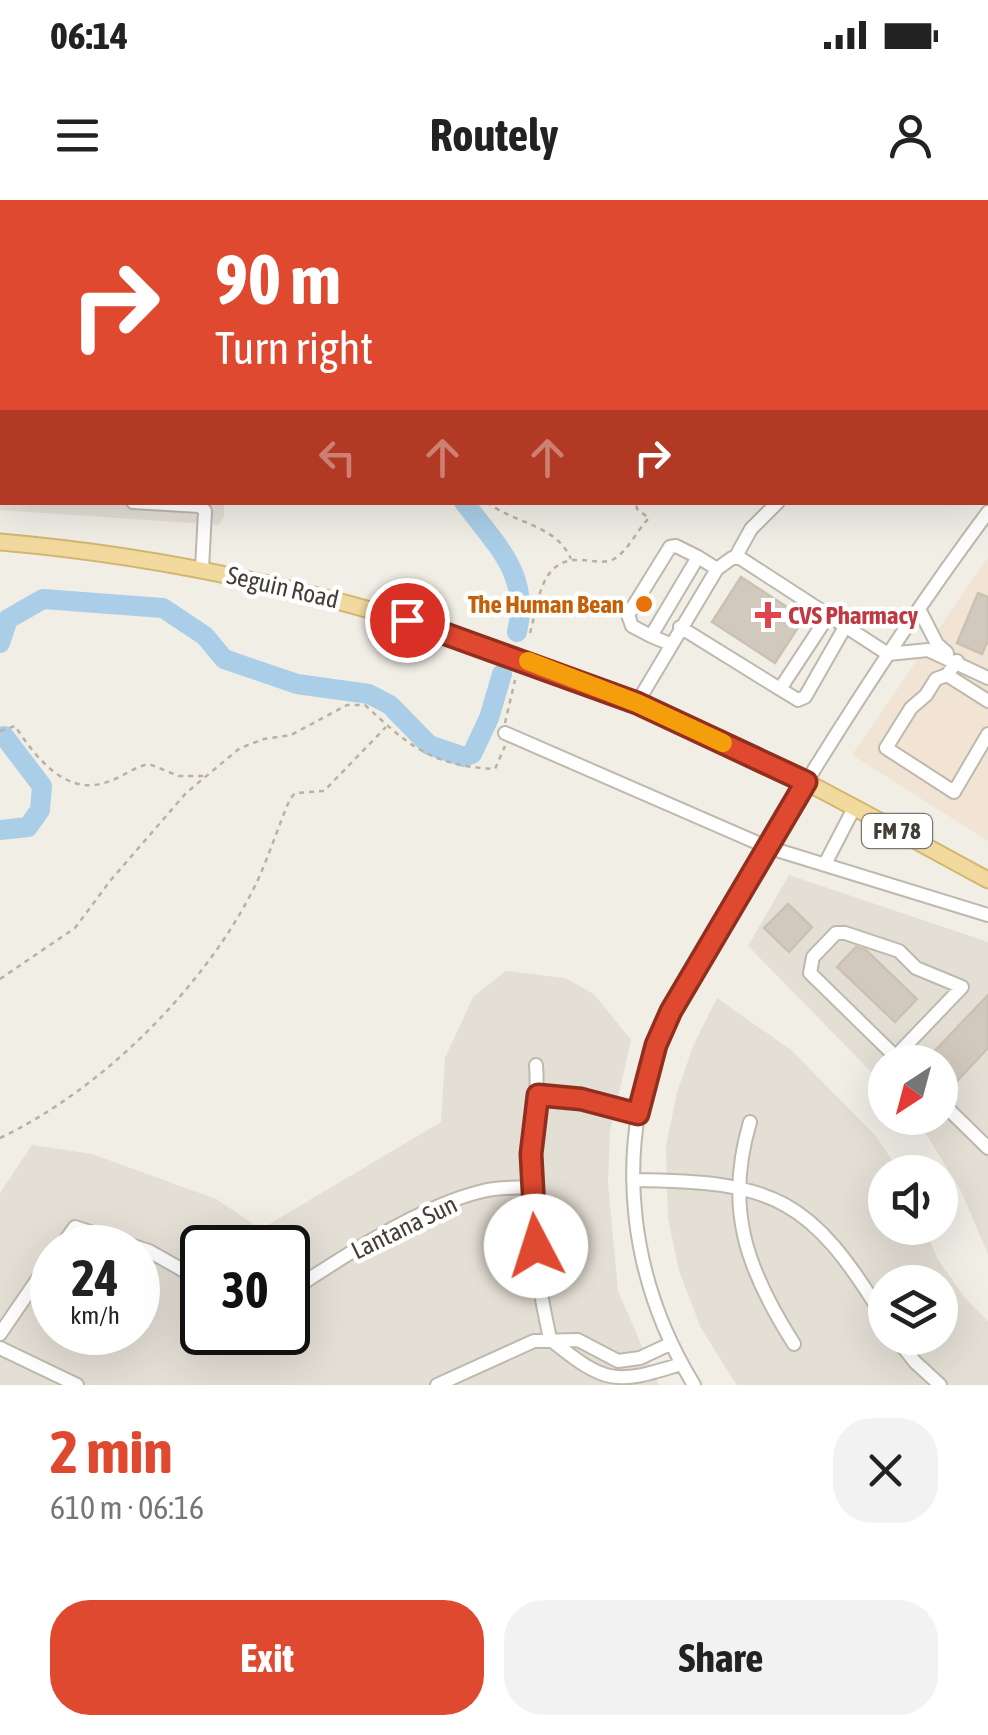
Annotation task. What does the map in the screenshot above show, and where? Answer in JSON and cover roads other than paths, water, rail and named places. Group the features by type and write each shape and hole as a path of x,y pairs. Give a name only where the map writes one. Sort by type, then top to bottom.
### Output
{"main road":[{"name":"Seguin Road","path":"0,542 202,569 383,612 503,651 637,703 806,782 988,880"}],"street":[{"path":"183,505 200,506 207,518 202,569"},
{"path":"637,703 717,569 735,558 751,528 775,505"},
{"path":"694,1385 670,1344 644,1272 632,1180 638,1114 656,1045 671,1011 806,782 888,654 988,512"},
{"path":"670,644 632,626 628,615 660,560 676,546 717,569"},
{"path":"651,636 698,557"},
{"path":"735,558 888,654 921,649 957,661 988,678"},
{"path":"919,609 937,644 957,661"},
{"path":"780,689 828,616"},
{"path":"680,628 798,700 805,697 845,627"},
{"path":"957,661 947,675 936,678 926,695 916,701 886,748 954,792 988,734"},
{"path":"947,675 988,701"},
{"path":"505,732 767,847 988,915"},
{"path":"824,864 854,808"},
{"path":"845,933 899,951 916,968 962,987 898,1060 810,974 812,958 836,934 845,933"},
{"path":"536,1066 538,1095 531,1187 543,1309 550,1339 600,1377 632,1384 681,1364"},
{"path":"538,1095 581,1099 638,1114"},
{"path":"958,1119 988,1148"},
{"path":"750,1122 738,1162 738,1186 754,1272 794,1344"},
{"path":"632,1180 738,1186 783,1203 814,1223 843,1253 868,1293"},
{"name":"Lantana Sun","path":"310,1280 381,1235 437,1209 483,1190 531,1187"},
{"path":"0,1334 30,1290"},
{"path":"437,1385 518,1347 550,1339 578,1340 618,1362 640,1358 670,1344"},
{"path":"0,1348 77,1385"},
{"path":"909,1355 940,1385"},
{"path":"600,1377 608,1358"}],"waterway":[{"path":"466,505 499,547 515,577 520,612 517,632"},
{"path":"0,643 8,619 43,599 163,608 205,636 224,659 297,684 369,694 390,705 429,745 464,757 472,754 489,718 502,674"},
{"path":"0,830 28,827 40,810 42,786 4,736"}],"place":[{"name":"The Human Bean","path":"644,604"},
{"name":"CVS Pharmacy","path":"768,615"}]}
